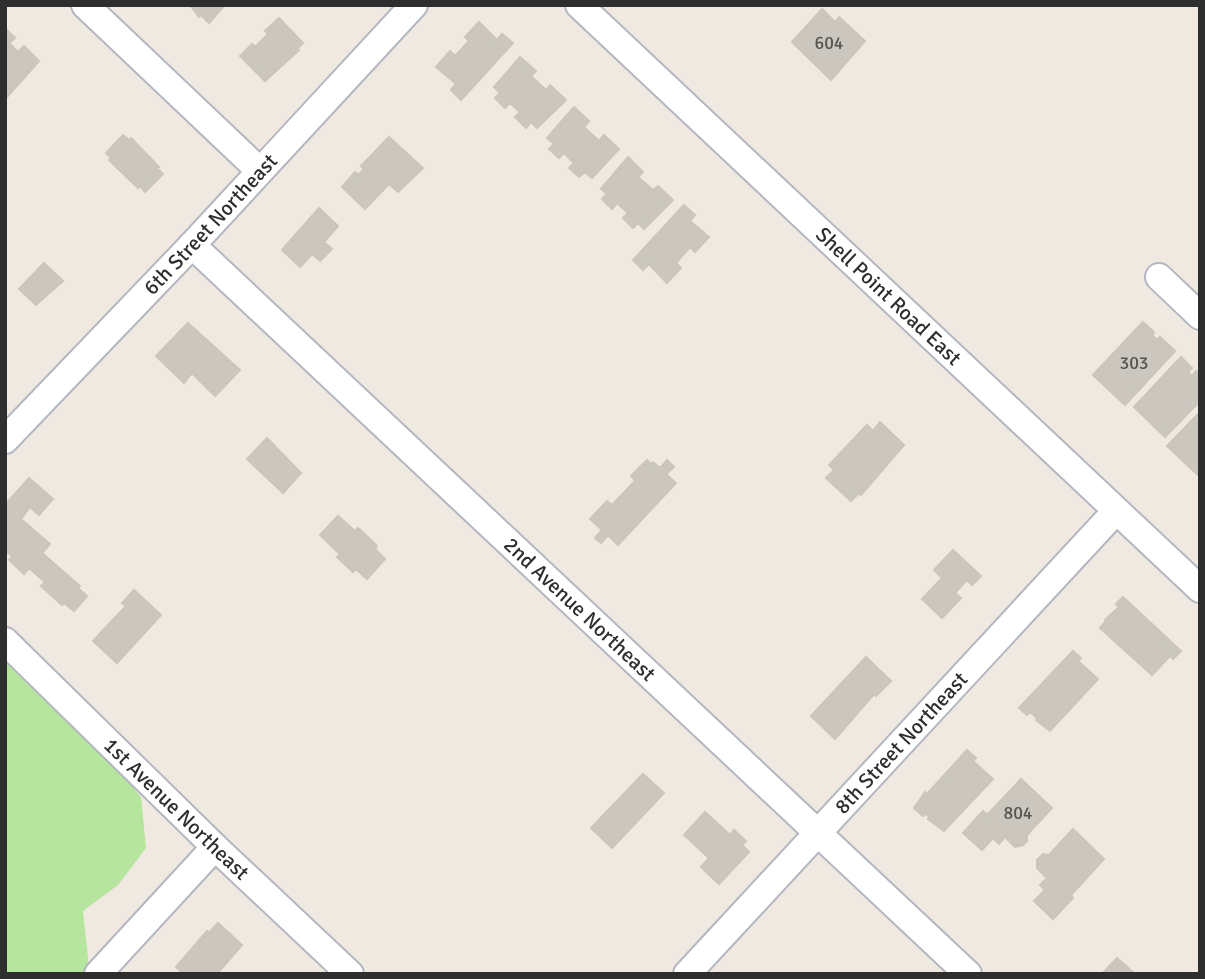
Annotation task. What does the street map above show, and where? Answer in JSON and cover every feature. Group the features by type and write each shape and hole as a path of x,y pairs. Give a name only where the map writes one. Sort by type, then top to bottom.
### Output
{"street":[{"path":"85,5 260,171"},
{"name":"6th Street Northeast","path":"5,440 192,245 414,5"},
{"name":"Shell Point Road East","path":"579,5 1200,589"},
{"name":"2nd Avenue Northeast","path":"192,245 968,974"},
{"path":"1159,277 1200,316"},
{"name":"8th Street Northeast","path":"687,974 1116,511"},
{"name":"1st Avenue Northeast","path":"5,641 215,847 350,974"},
{"path":"98,974 215,847"}],"green space":[{"path":"5,659 118,770 141,797 146,848 118,885 83,911 89,967 83,974 5,974"}],"building":[{"path":"190,5 225,5 209,23 201,15 199,17"},
{"path":"822,9 835,22 839,17 865,41 831,80 792,42"},
{"path":"279,18 303,43 297,49 299,50 265,81 240,56 252,44 255,47 268,34 265,31"},
{"path":"479,22 497,40 502,34 513,43 461,100 451,90 456,84 436,67 450,51 455,56 469,41 465,37"},
{"path":"5,28 15,38 9,43 18,52 24,46 39,61 7,97 5,95"},
{"path":"520,57 536,71 531,76 546,90 550,85 566,100 537,128 531,122 526,128 515,117 520,112 510,103 505,108 495,98 500,93 494,87"},
{"path":"574,107 589,121 584,127 599,141 604,135 619,149 592,178 585,172 579,177 569,168 574,163 564,153 559,158 549,149 554,144 547,138"},
{"path":"123,135 129,140 131,138 163,174 145,192 109,160 111,158 106,153"},
{"path":"389,137 423,168 398,192 389,184 365,209 342,187 355,172 358,175 364,169 361,166"},
{"path":"628,157 643,172 638,177 653,190 658,186 673,200 644,229 638,223 633,228 623,218 628,213 617,203 612,209 602,199 607,194 601,189"},
{"path":"684,205 695,215 690,221 709,237 695,252 690,247 676,263 681,268 667,283 649,264 643,270 633,260"},
{"path":"319,208 338,226 324,242 332,249 320,261 312,254 300,267 282,250"},
{"path":"44,263 63,281 36,305 19,289"},
{"path":"1143,322 1154,332 1153,336 1157,340 1160,337 1175,351 1125,405 1093,375"},
{"path":"188,323 240,370 215,396 192,373 184,383 156,356"},
{"path":"1181,357 1192,368 1188,372 1192,376 1196,371 1200,375 1200,401 1165,437 1134,407"},
{"path":"1200,412 1200,476 1199,476 1167,446"},
{"path":"880,422 904,445 861,495 859,493 851,501 826,478 834,470 829,465 867,425 873,431"},
{"path":"267,438 301,473 283,493 247,459"},
{"path":"647,460 660,468 667,460 674,467 666,474 676,483 618,545 608,535 601,543 595,538 602,530 590,519 607,501 612,505 635,481 631,476"},
{"path":"29,478 53,499 39,515 30,507 21,519 50,544 42,553 80,586 78,588 87,596 74,611 64,603 62,605 41,586 45,582 29,568 24,574 9,560 12,556 5,550 5,505"},
{"path":"338,516 355,531 358,528 377,546 375,549 385,559 367,579 356,569 353,572 337,557 340,554 320,535"},
{"path":"953,550 981,576 972,585 967,580 955,593 961,598 942,618 922,599 942,578 934,570"},
{"path":"134,590 161,615 117,663 93,641 126,606 122,603"},
{"path":"1123,597 1181,651 1173,659 1170,656 1152,675 1100,628 1119,607 1116,604"},
{"path":"1073,651 1081,658 1078,661 1098,679 1050,731 1030,712 1027,715 1019,708"},
{"path":"866,657 891,681 876,696 874,694 835,739 811,716"},
{"path":"967,750 976,758 973,761 993,779 944,831 928,819 926,814 923,816 914,808 925,792 927,794"},
{"path":"643,774 664,793 612,848 591,828"},
{"path":"1021,779 1052,808 1027,835 1027,841 1023,845 1015,847 1005,837 999,844 993,838 982,850 963,833 983,811 987,815"},
{"path":"705,812 730,835 734,830 746,841 742,845 749,852 719,884 701,867 709,858 684,835"},
{"path":"1073,829 1104,859 1053,919 1034,901 1045,890 1040,885 1047,878 1037,868 1037,860 1043,854 1049,855"},
{"path":"218,923 242,945 217,974 183,974 176,967 207,931 209,933"},
{"path":"1117,958 1135,974 1102,974"}]}
